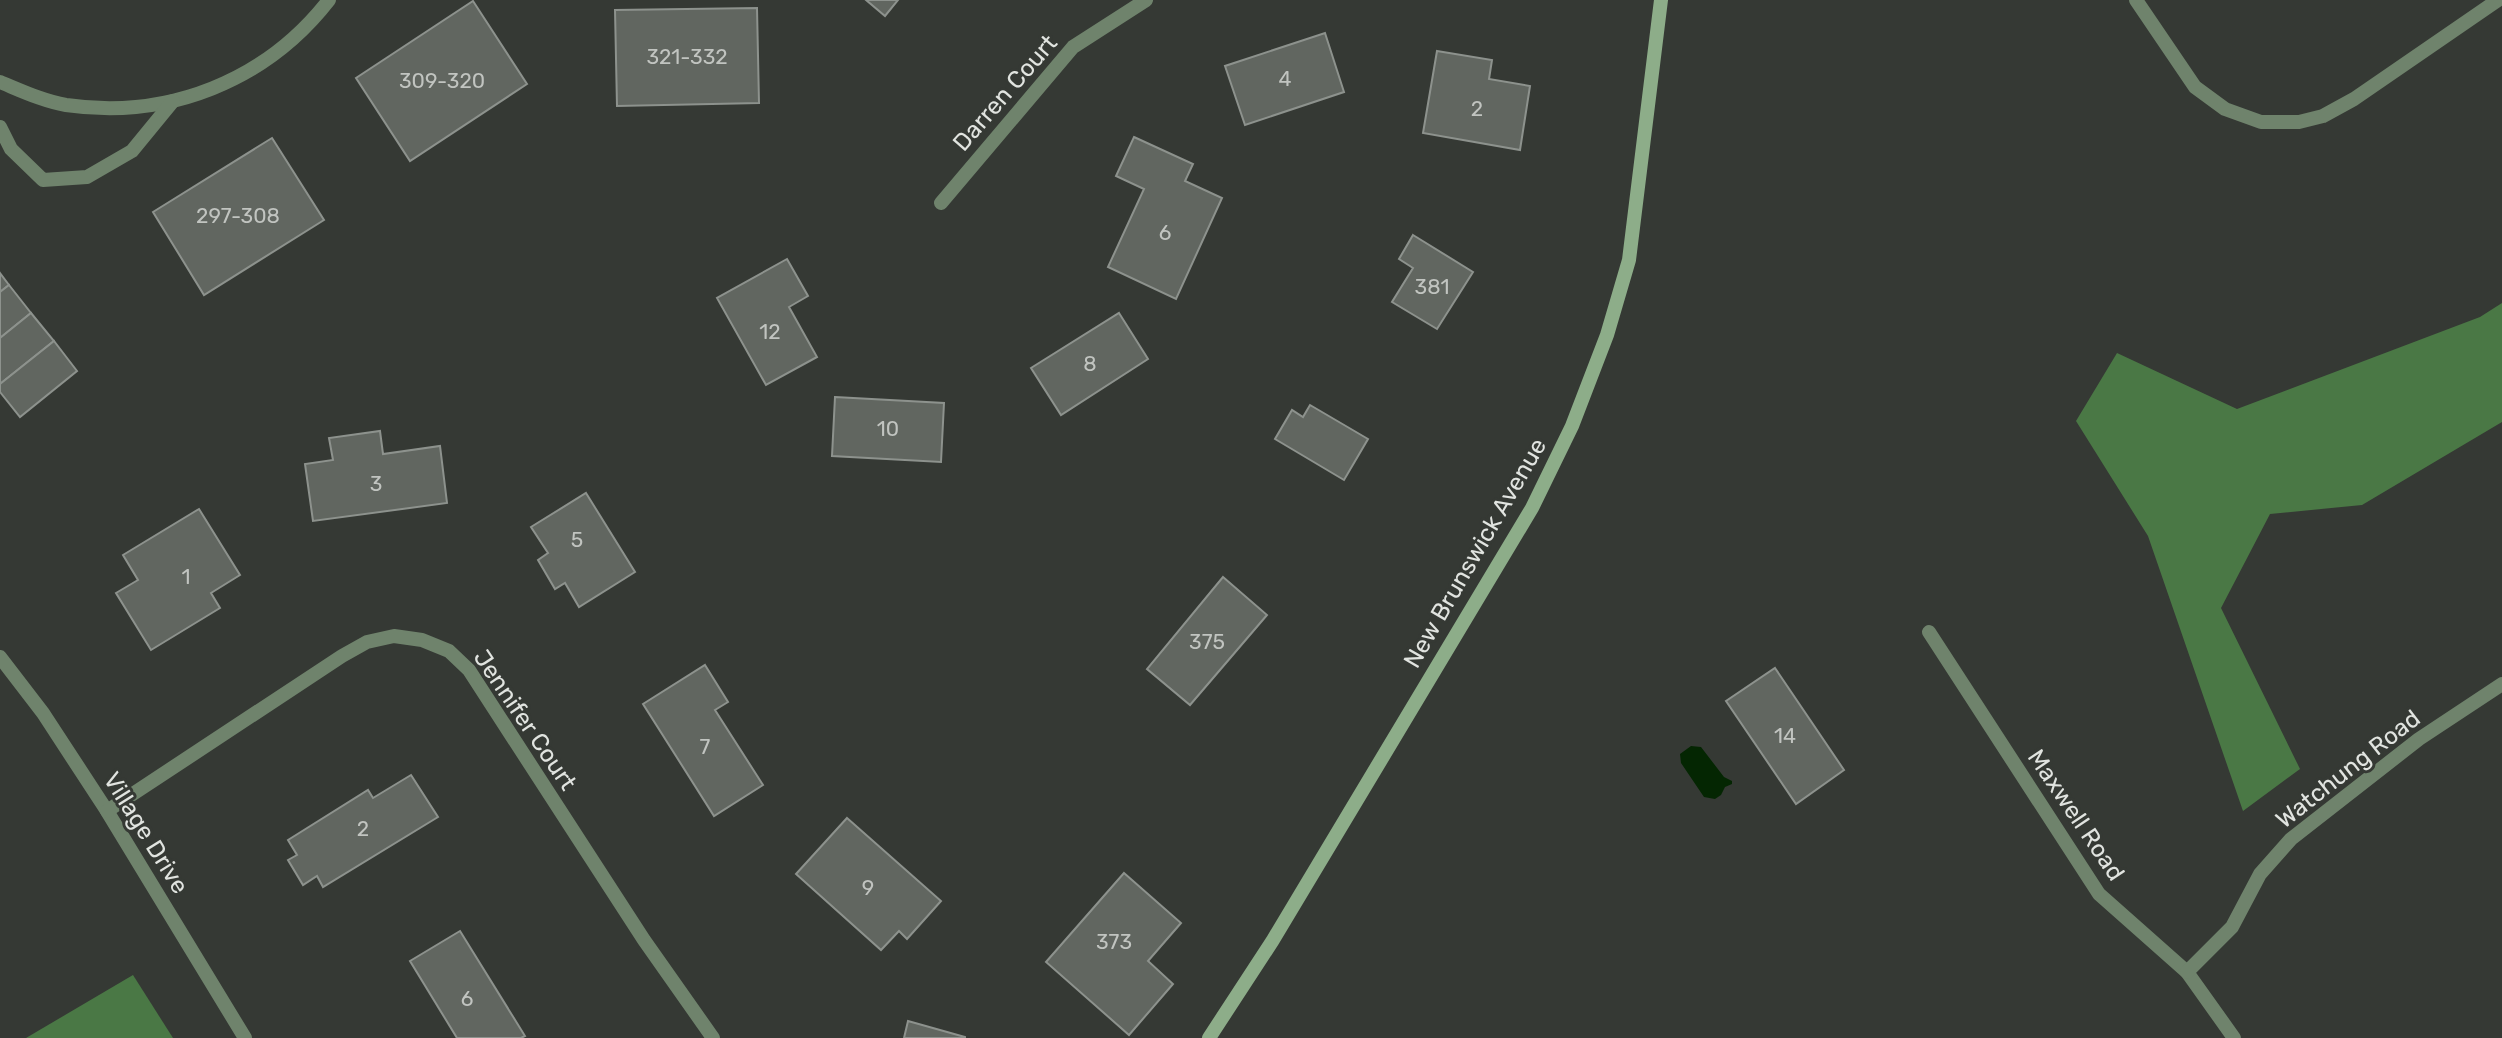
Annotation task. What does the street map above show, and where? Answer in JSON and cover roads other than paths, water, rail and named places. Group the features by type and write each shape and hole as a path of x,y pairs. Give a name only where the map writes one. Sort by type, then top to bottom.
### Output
{"street":[{"path":"0,82 39,98 66,104 122,108 173,101 230,82 255,68 278,53 329,0"},
{"name":"Darren Court","path":"941,203 1073,47 1146,0"},
{"name":"New Brunswick Avenue","path":"1209,1038 1273,940 1532,508 1572,426 1607,335 1629,260 1661,0"},
{"path":"2136,0 2195,87 2225,110 2261,122 2298,122 2323,116 2354,99 2498,0"},
{"path":"0,127 11,149 43,180 87,177 132,151 173,101"},
{"name":"Maxwell Road","path":"1928,632 2099,894 2187,972 2234,1038"},
{"name":"Jennifer Court","path":"107,811 367,642 394,636 422,639 449,651 469,670 644,940 713,1038"},
{"name":"Village Drive","path":"0,657 43,713 107,811 245,1038"},
{"name":"Watchung Road","path":"2187,972 2232,927 2260,874 2291,839 2419,739 2502,684"}]}
